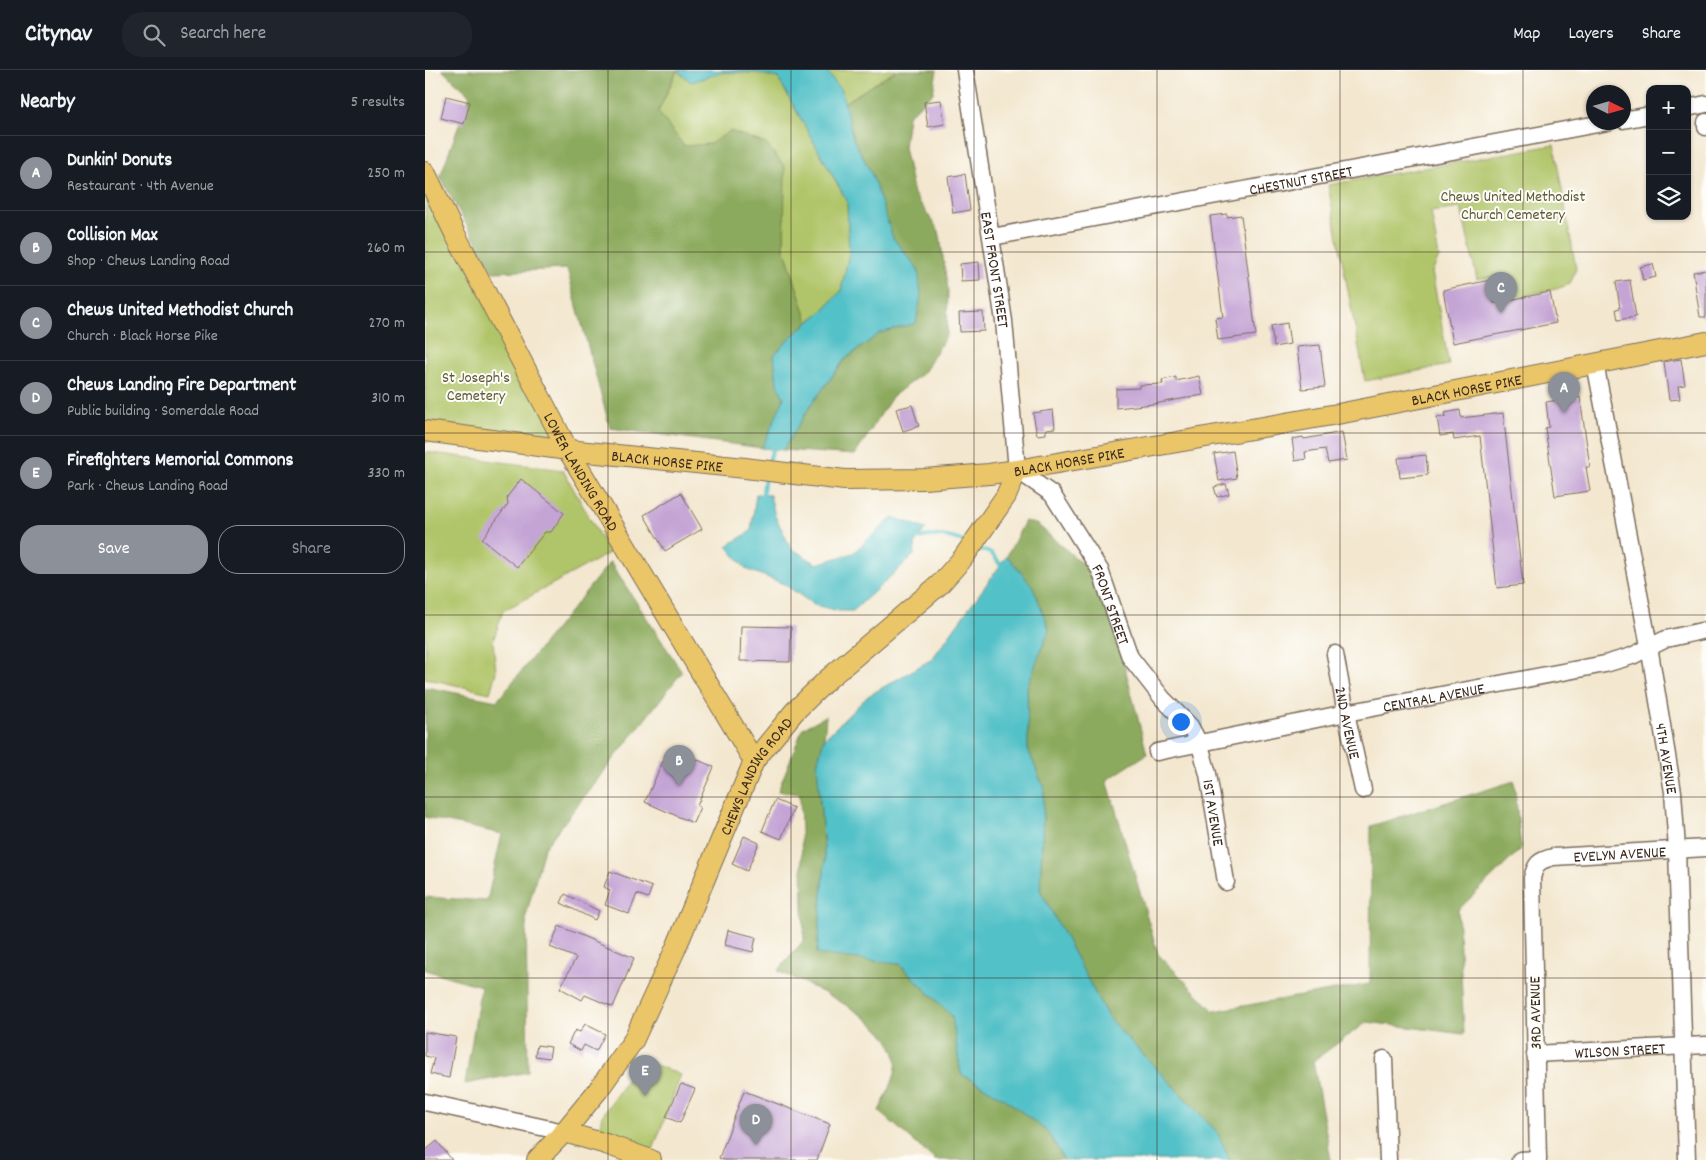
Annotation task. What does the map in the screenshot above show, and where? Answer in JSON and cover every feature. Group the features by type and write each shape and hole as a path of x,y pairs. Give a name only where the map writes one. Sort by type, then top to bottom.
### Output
{"main road":[{"name":"LOWER LANDING ROAD","path":"425,172 455,234 568,450 754,761"},
{"name":"BLACK HORSE PIKE","path":"425,431 568,450 845,480 894,480 989,474 1343,413 1706,342"},
{"name":"CHEWS LANDING ROAD","path":"537,1160 564,1132 599,1089 633,1041 675,950 754,761 794,712 828,678 939,585 963,558 1007,496 1017,470"},
{"path":"564,1132 651,1160"}],"street":[{"name":"EAST FRONT STREET","path":"965,70 1003,321 1017,470"},
{"path":"1691,107 1706,104"},
{"path":"1631,119 1646,116"},
{"path":"1706,122 1706,127"},
{"name":"CHESTNUT STREET","path":"991,237 1586,126"},
{"name":"4TH AVENUE","path":"1595,363 1649,646 1673,792 1677,849 1687,1160"},
{"name":"FRONT STREET","path":"1017,470 1052,494 1100,570 1129,657 1163,699 1191,726 1200,744"},
{"name":"CENTRAL AVENUE","path":"1157,752 1346,713 1605,664 1632,656 1666,638 1706,630"},
{"name":"2ND AVENUE","path":"1335,654 1363,790"},
{"name":"1ST AVENUE","path":"1200,744 1226,882"},
{"name":"EVELYN AVENUE","path":"1535,866 1541,860 1553,857 1706,848"},
{"name":"3RD AVENUE","path":"1535,866 1531,878 1538,1160"},
{"name":"WILSON STREET","path":"1535,1054 1706,1045"},
{"path":"1384,1058 1388,1160"},
{"path":"425,1102 564,1132"},
{"path":"1519,1160 1538,1160"}],"green space":[{"path":"442,70 677,70 658,112 684,146 710,144 730,131 766,144 785,167 784,248 808,322 774,355 777,384 784,398 762,448 610,428 567,269 493,272 440,177 470,95"},
{"path":"826,70 897,70 844,103 842,92"},
{"path":"897,70 937,70 933,93 908,116 904,147 914,194 939,231 948,290 947,334 925,371 892,397 855,455 783,450 810,406 845,360 880,333 916,323 918,269 893,238 871,172 853,139 844,103"},
{"path":"677,71 691,82 723,72 757,73 778,78 847,201 849,254 841,291 820,313 808,322 784,248 784,166 710,144 684,147 658,112"},
{"name":"Chews United Methodist Church Cemetery","path":"1554,145 1576,269 1570,284 1556,289 1496,301 1491,277 1477,279 1461,208 1431,212 1439,257 1432,272 1449,365 1365,381 1328,185"},
{"name":"St Joseph's Cemetery","path":"425,172 568,450 425,431"},
{"path":"425,452 563,470 609,553 503,611 493,641 496,672 490,693 425,678"},
{"path":"1025,521 1038,525 1103,582 1147,754 1107,780 1158,954 1214,1011 1370,984 1371,826 1514,781 1521,849 1458,910 1464,1034 1367,1022 1313,1061 1331,1160 1230,1160 1217,1132 1109,1019 1040,890 1044,789 1028,749 1027,687 1049,629 1007,556"},
{"path":"610,562 682,672 544,848 526,916 528,1072 465,1084 481,986 425,970 425,897 487,901 502,834 425,817 425,687 497,701"},
{"path":"826,716 824,739 817,764 825,861 817,953 899,964 952,1016 961,1074 1005,1099 1048,1132 1064,1160 935,1160 879,1111 896,1068 894,1052 885,1036 852,1009 811,986 778,971 804,940 800,794 778,791 803,728"},
{"path":"638,1058 681,1075 652,1152 608,1136 602,1130 601,1125 602,1116 624,1084"}],"water":[{"path":"677,70 826,70 842,92 853,139 871,172 893,238 918,269 921,295 916,323 880,333 845,359 810,406 783,450 762,448 784,398 777,384 774,355 841,291 849,254 847,201 778,78 757,73 723,72 691,82"},
{"path":"756,494 770,495 775,516 791,548 817,564 853,553 893,517 926,529 916,540 914,555 853,611 839,611 814,605 784,584 746,569 727,546 751,531"},
{"path":"1007,556 1033,587 1049,629 1027,687 1028,749 1044,789 1040,890 1109,1019 1217,1132 1230,1160 1064,1160 1048,1132 1005,1099 961,1074 952,1016 900,964 817,954 825,861 817,764 824,739 868,696 932,659"}],"building":[{"path":"446,96 470,102 464,124 441,118"},
{"path":"941,100 945,124 928,127 924,102"},
{"path":"965,174 970,210 953,213 948,177"},
{"path":"1227,214 1227,217 1241,215 1256,335 1218,340 1215,318 1223,317 1210,216"},
{"path":"979,262 980,280 961,281 960,264"},
{"path":"1653,264 1656,277 1643,280 1640,267"},
{"path":"1706,270 1706,317 1700,317 1693,272"},
{"path":"1490,280 1494,303 1550,292 1556,323 1453,343 1443,290"},
{"path":"1630,280 1636,317 1618,320 1616,309 1620,308 1616,282"},
{"path":"983,312 984,331 960,332 959,313"},
{"path":"1287,323 1290,344 1274,347 1271,326"},
{"path":"1320,345 1325,387 1302,389 1297,347"},
{"path":"1681,359 1685,385 1678,386 1680,399 1669,400 1664,362"},
{"path":"1199,376 1203,395 1154,404 1116,408 1116,389 1139,388 1139,385 1163,384 1162,380 1176,377 1176,381"},
{"path":"1580,397 1590,467 1586,467 1590,491 1555,496 1545,428 1549,427 1546,402"},
{"path":"912,405 919,426 903,431 896,409"},
{"path":"1053,410 1055,428 1046,429 1046,434 1037,435 1033,413"},
{"path":"1460,410 1461,418 1503,413 1523,585 1497,588 1480,436 1454,440 1453,434 1440,436 1437,417 1446,416 1445,413"},
{"path":"1342,432 1347,460 1328,463 1325,449 1305,452 1306,459 1295,461 1292,439 1303,437 1304,439"},
{"path":"1233,451 1237,478 1219,481 1214,454"},
{"path":"1426,455 1428,475 1400,478 1398,458"},
{"path":"521,479 564,513 551,532 545,532 517,567 482,539 508,504 507,497"},
{"path":"1226,484 1229,494 1217,497 1214,487"},
{"path":"681,493 702,529 665,551 644,515"},
{"path":"741,626 791,627 790,662 740,661"},
{"path":"691,757 714,767 697,806 700,807 693,823 645,802 663,761 685,771"},
{"path":"775,800 794,808 781,839 762,831"},
{"path":"744,836 759,843 747,871 732,864"},
{"path":"610,871 652,887 648,898 637,894 629,914 605,905 610,890 604,887"},
{"path":"565,894 599,911 595,920 561,903"},
{"path":"559,926 634,958 613,1007 585,995 582,1000 560,988 576,958 550,947"},
{"path":"728,930 756,937 753,952 725,945"},
{"path":"585,1024 605,1034 596,1051 584,1045 581,1051 568,1044 575,1030 580,1032"},
{"path":"425,1032 456,1037 449,1078 430,1074 434,1058 425,1056"},
{"path":"537,1045 551,1047 549,1058 535,1056"},
{"path":"681,1084 695,1089 680,1123 666,1117"},
{"path":"744,1091 830,1124 817,1160 724,1160 719,1158"},
{"path":"437,1141 452,1160 425,1160 425,1151"}],"waterway":[{"path":"768,464 774,445"},
{"path":"762,499 765,476"},
{"path":"913,540 927,536 940,536 967,543"},
{"path":"978,548 992,554 1003,568"}],"place":[{"name":"Chews United Methodist Church","path":"1501,313"},
{"name":"Dunkin' Donuts","path":"1564,413"},
{"name":"Collision Max","path":"679,786"},
{"name":"Firefighters Memorial Commons","path":"645,1096"},
{"name":"Chews Landing Fire Department","path":"756,1145"}]}
